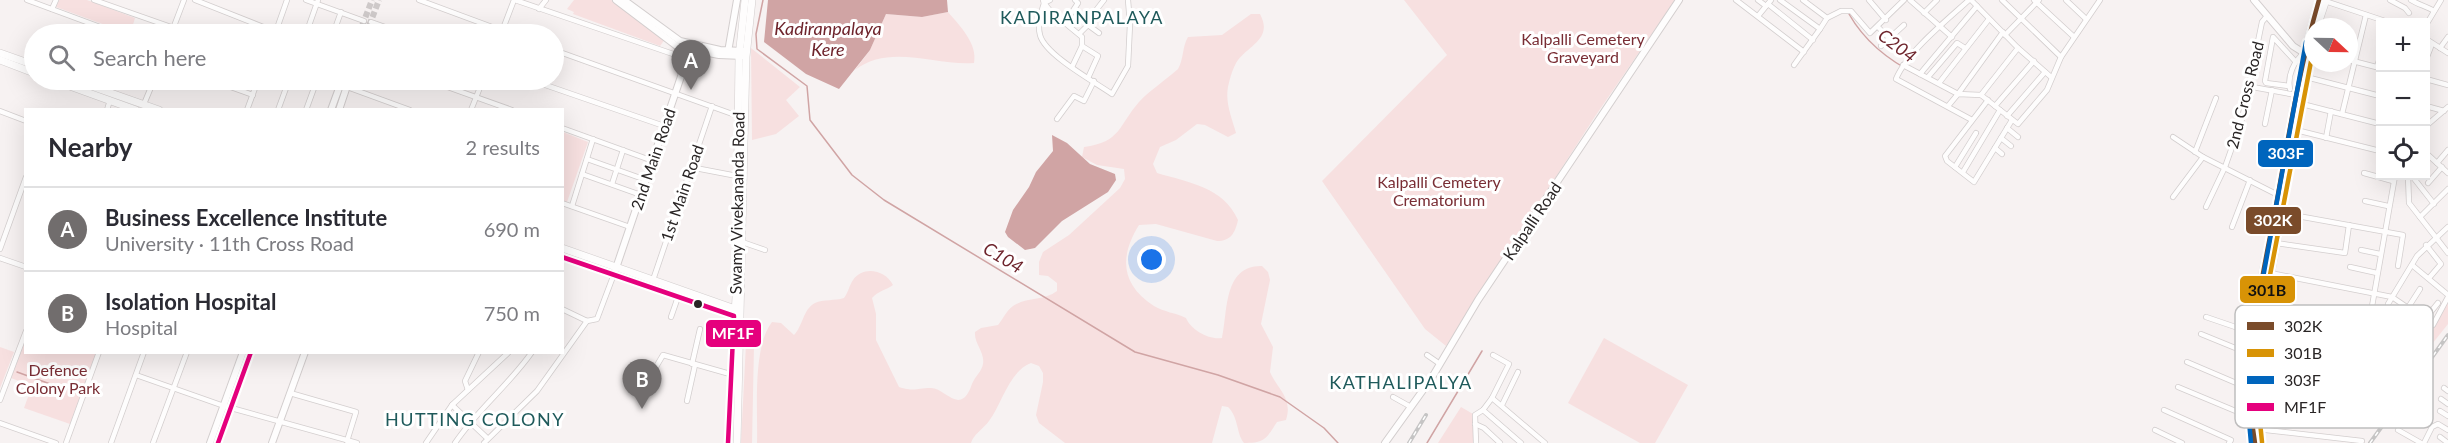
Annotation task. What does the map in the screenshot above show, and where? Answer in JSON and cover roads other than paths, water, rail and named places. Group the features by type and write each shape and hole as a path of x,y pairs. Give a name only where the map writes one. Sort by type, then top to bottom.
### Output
{"main road":[{"name":"Swamy Vivekananda Road","path":"728,443 730,374 738,313 742,242 745,0"},
{"name":"Swamy Vivekananda Road","path":"737,443 738,116 743,54 752,0"},
{"path":"2316,18 2319,0"},
{"path":"2320,18 2325,0"},
{"path":"0,53 24,61"},
{"path":"0,60 24,69"},
{"path":"2265,305 2281,213 2281,196 2294,94 2304,66"},
{"path":"2262,305 2307,72"},
{"path":"82,90 131,108"},
{"path":"103,90 154,108"},
{"path":"564,249 678,297 738,313"},
{"path":"564,257 653,280 738,313"},
{"path":"2253,428 2257,443"},
{"path":"2257,429 2257,443"}],"street":[{"path":"30,0 93,24"},
{"path":"52,9 56,0"},
{"path":"94,0 163,24"},
{"path":"175,24 184,0"},
{"path":"195,0 253,24"},
{"path":"278,24 287,0"},
{"path":"306,0 318,2 364,21"},
{"path":"419,0 479,24"},
{"path":"505,24 514,0 676,55 688,48"},
{"path":"539,9 546,0"},
{"path":"728,52 737,0"},
{"path":"1065,23 1078,3 1075,0"},
{"path":"1097,9 1104,0"},
{"path":"1046,1 1039,19 1040,37 1051,52 1112,94 1128,66 1130,24 1128,0"},
{"name":"Kalpalli Road","path":"1385,443 1424,389 1478,300 1679,0"},
{"path":"1736,0 1804,52"},
{"path":"1758,0 1768,3 1813,40"},
{"path":"1780,0 1820,29"},
{"path":"1803,0 1827,18"},
{"path":"1869,0 1886,20"},
{"path":"1794,65 1827,18 1849,10 1868,33 1886,20 1904,0"},
{"path":"1910,0 1952,37"},
{"path":"1924,13 1937,0"},
{"path":"1972,120 1896,79 1902,66 1939,27 1970,0 2051,77"},
{"path":"2001,0 2061,57"},
{"path":"2067,0 2086,19"},
{"path":"1902,66 1958,94 1981,95 2018,124 2046,90 2061,57 2100,0"},
{"path":"2254,0 2293,46 2304,50"},
{"path":"2325,0 2376,18"},
{"path":"2390,0 2405,8 2409,13"},
{"path":"2411,0 2423,3 2434,11"},
{"path":"2430,18 2442,0"},
{"path":"621,1 688,48 743,54"},
{"path":"1046,1 1052,13 1082,37 1082,46 1072,67"},
{"path":"1948,106 2004,33 2036,1 2074,37"},
{"path":"310,24 318,2"},
{"path":"1758,16 1768,3"},
{"path":"1920,74 1977,6"},
{"path":"337,24 341,12"},
{"path":"2358,41 2366,15"},
{"name":"2nd Cross Road","path":"2206,207 2225,167 2242,119 2262,22 2267,16"},
{"path":"1939,83 1989,19"},
{"path":"371,22 377,24"},
{"path":"1079,34 1088,25 1099,33"},
{"path":"1881,46 1904,25"},
{"path":"1878,27 1889,39"},
{"path":"2289,86 2265,81 2273,37 2295,61"},
{"path":"2439,48 2448,38"},
{"path":"1928,77 1957,43 1965,48"},
{"path":"2430,49 2432,44 2448,53"},
{"path":"1082,46 1098,56 1088,78"},
{"name":"2nd Main Road","path":"616,270 675,94 688,48"},
{"path":"1981,95 2018,48"},
{"path":"564,54 738,116"},
{"path":"2294,94 2289,86 2295,61 2304,55"},
{"path":"1995,106 2034,61"},
{"path":"2358,62 2376,66"},
{"path":"2007,116 2046,72"},
{"path":"2342,114 2350,72"},
{"path":"2306,77 2376,95"},
{"path":"2430,80 2448,85"},
{"path":"1057,118 1074,96 1084,101 1094,81"},
{"path":"2247,86 2294,94"},
{"path":"144,104 150,90"},
{"path":"239,90 253,95"},
{"path":"249,108 255,90"},
{"path":"279,108 285,90"},
{"path":"307,108 313,90"},
{"path":"333,108 339,90"},
{"path":"340,108 346,90"},
{"path":"364,90 405,108"},
{"path":"456,90 506,108"},
{"path":"472,108 479,90"},
{"path":"560,90 664,126"},
{"path":"2265,124 2272,90"},
{"path":"2195,152 2216,98"},
{"path":"107,108 110,100"},
{"path":"1988,100 1944,159 1974,182 2012,120"},
{"path":"2301,103 2376,123"},
{"name":"1st Main Road","path":"653,280 712,106"},
{"path":"2430,107 2446,109"},
{"path":"2430,123 2446,109"},
{"path":"1963,172 2000,110"},
{"path":"2326,138 2331,111"},
{"path":"0,113 24,120"},
{"path":"2007,128 2018,137"},
{"path":"564,129 653,160"},
{"path":"2296,130 2376,150"},
{"path":"1955,167 1976,134"},
{"path":"2173,136 2203,157 2281,196"},
{"path":"2001,138 2011,146"},
{"path":"572,206 593,139"},
{"path":"1995,148 2002,154"},
{"path":"612,184 623,150"},
{"path":"2428,183 2448,150"},
{"path":"2430,156 2448,172"},
{"path":"2173,197 2203,157"},
{"path":"1989,158 1996,163"},
{"path":"587,159 646,180"},
{"path":"690,167 738,176"},
{"path":"1983,167 1990,172"},
{"path":"2364,173 2376,175"},
{"path":"582,174 641,195"},
{"path":"2232,227 2250,180"},
{"path":"2372,305 2394,180"},
{"path":"2410,180 2409,203 2448,253"},
{"path":"2413,180 2434,204"},
{"path":"0,249 24,183"},
{"path":"2420,218 2448,189"},
{"path":"2365,201 2388,206"},
{"path":"564,204 630,227"},
{"path":"2281,213 2403,235 2398,266"},
{"path":"2276,243 2344,253 2349,225"},
{"path":"2388,304 2426,246 2448,227"},
{"path":"742,242 765,250"},
{"path":"2426,246 2441,264 2429,278"},
{"path":"2361,250 2380,254"},
{"path":"0,258 24,266"},
{"path":"2412,265 2448,296 2433,325"},
{"path":"2350,267 2377,273"},
{"path":"564,310 587,321 597,320 616,270"},
{"path":"2270,273 2373,292 2392,297 2405,305"},
{"path":"2409,305 2420,289"},
{"path":"671,317 678,297"},
{"path":"2433,309 2438,303"},
{"path":"2206,317 2235,328"},
{"path":"564,353 587,321"},
{"path":"687,401 700,329"},
{"path":"2201,334 2235,348"},
{"path":"0,400 24,336"},
{"path":"66,443 98,354"},
{"path":"111,443 143,354"},
{"path":"153,443 186,354"},
{"path":"218,443 242,354"},
{"path":"210,443 250,354"},
{"path":"272,443 304,354"},
{"path":"468,390 465,381 478,354"},
{"path":"426,443 452,405 507,354"},
{"path":"454,443 469,422 518,372 531,354"},
{"path":"452,405 486,440 537,391 563,354"},
{"path":"650,377 662,355 730,374"},
{"path":"1427,356 1440,364"},
{"path":"1476,443 1475,415 1483,410 1492,398 1509,364 1493,356"},
{"path":"2187,362 2235,382"},
{"path":"1502,405 1518,372"},
{"path":"136,375 228,407 346,442 357,443"},
{"path":"1409,378 1424,389"},
{"path":"2178,387 2235,411"},
{"path":"290,393 356,412 346,442"},
{"path":"1393,396 1411,407"},
{"path":"1492,398 1545,443"},
{"path":"2441,399 2448,404"},
{"path":"1483,410 1521,443"},
{"path":"2164,410 2231,440 2229,443"},
{"path":"2440,411 2448,416"},
{"path":"0,423 56,443"},
{"path":"1475,424 1484,428 1500,443"},
{"path":"2433,426 2438,424 2448,430"},
{"path":"2398,430 2422,443 2431,428"},
{"path":"2257,429 2362,441"},
{"path":"2155,430 2182,443"},
{"path":"2440,437 2448,442"}],"water":[{"name":"Kadiranpalaya Kere","path":"768,0 947,0 948,12 922,17 886,14 870,50 839,89 806,74 764,42"},
{"path":"1052,135 1067,143 1090,164 1115,174 1116,180 1108,192 1062,221 1035,248 1025,250 1005,232 1013,210 1036,172 1053,151"}],"waterway":[{"name":"C104","path":"763,0 756,34 757,49 807,86 810,120 852,175 884,200 1135,352 1218,375 1280,397 1324,428 1338,443"},
{"name":"C204","path":"1849,14 1862,33 1879,50 1918,75"},
{"path":"1427,443 1482,351"},
{"path":"17,372 53,385"}],"tunnel":[{"path":"363,24 372,0"},
{"path":"370,24 379,0"}],"railway":[{"path":"2433,356 2448,335"},
{"path":"1409,443 1426,415"},
{"path":"2370,443 2381,428"}],"place":[{"name":"Business Excellence Institute","path":"691,90"},
{"name":"Isolation Hospital","path":"642,409"}],"district":[{"name":"KADIRANPALAYA","path":"1082,18"},
{"name":"KATHALIPALYA","path":"1401,383"},
{"name":"HUTTING COLONY","path":"475,420"}],"park label":[{"name":"Kalpalli Cemetery Graveyard","path":"1583,48"},
{"name":"Kalpalli Cemetery Crematorium","path":"1439,191"},
{"name":"Defence Colony Park","path":"58,379"}]}
